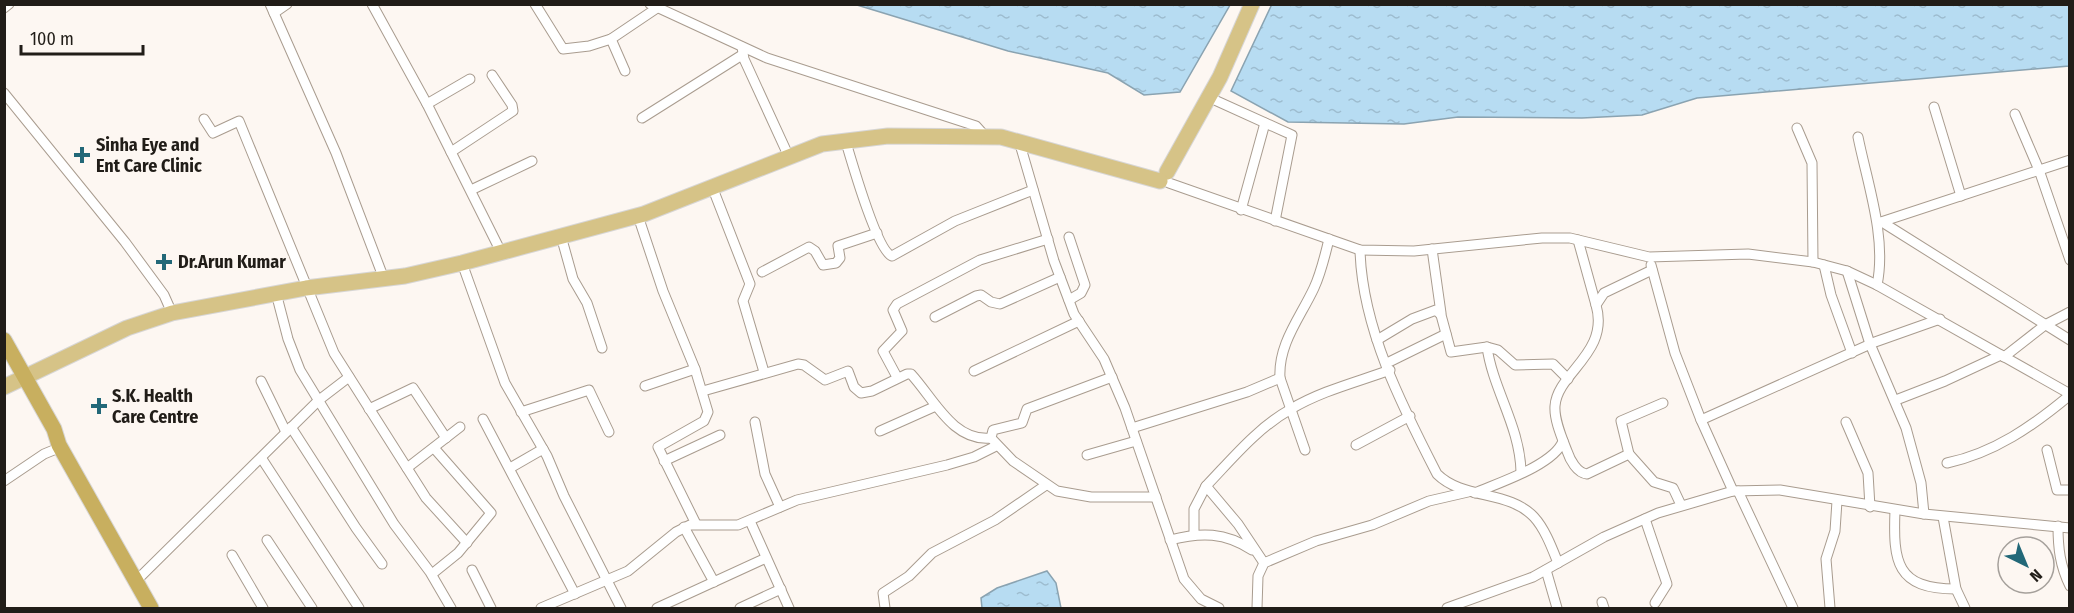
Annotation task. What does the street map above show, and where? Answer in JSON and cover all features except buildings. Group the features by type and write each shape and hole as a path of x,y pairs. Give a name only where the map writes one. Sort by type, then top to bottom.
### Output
{"highway":[{"path":"4,340 16,381"},
{"path":"4,358 16,381 54,429 60,446 151,609"}],"main road":[{"path":"16,381 127,328 172,313 306,288 384,279 462,263 638,216 713,189 822,144 845,139 888,136 985,136 1019,141 1165,179 1208,98 1252,4"}],"street":[{"path":"4,8 9,4"},
{"path":"287,4 272,9 336,153 384,279"},
{"path":"372,4 427,104 501,252"},
{"path":"535,4 563,49 589,46 611,39 653,6 742,51 976,126 985,136"},
{"path":"611,39 625,71"},
{"path":"642,118 742,51"},
{"path":"742,51 789,157"},
{"path":"451,152 513,111 512,105 492,75"},
{"path":"427,104 470,79"},
{"path":"4,93 138,260 164,295 172,313"},
{"path":"1208,98 1292,135 1275,221"},
{"path":"1934,107 1961,196"},
{"path":"2014,114 2039,170 2070,260"},
{"path":"204,119 213,133 239,121 324,333 349,377 426,498 467,543"},
{"path":"1241,210 1265,123"},
{"path":"1797,128 1812,163 1814,262"},
{"path":"1858,137 1879,223 1880,272 1877,285"},
{"path":"845,139 883,247 892,256 944,226 1033,190"},
{"path":"1019,141 1060,277 1079,321 1104,359 1112,377 1184,579 1200,604 1219,609"},
{"path":"1879,223 2070,160"},
{"path":"471,190 532,161"},
{"path":"1165,179 1241,210 1360,250 1432,249 1542,238 1578,240 1649,257 1748,254 1814,262 1847,271 1940,319 2070,395 2020,433 1971,457 1947,464"},
{"path":"713,189 750,284 743,301 764,372"},
{"path":"638,216 663,291 703,391 707,419 659,445 658,449 696,525"},
{"path":"1879,223 2070,340"},
{"path":"762,272 809,247 815,251 823,265 836,263 840,258 838,246 877,232"},
{"path":"561,236 573,279 587,303 602,348"},
{"path":"1069,237 1085,285 1081,293 1069,300"},
{"path":"897,377 883,351 902,331 893,310 897,304 980,260 1047,238"},
{"path":"1305,450 1280,378 1284,346 1314,288 1329,239"},
{"path":"1578,240 1599,316 1591,347 1582,363 1568,379 1555,405 1563,441 1568,455 1584,475 1629,454"},
{"path":"1432,249 1441,313 1451,352 1487,346 1498,350 1515,366 1553,364 1568,379"},
{"path":"1360,250 1364,286 1377,340 1437,474 1444,481 1527,511 1536,518 1558,562"},
{"path":"1649,257 1675,353 1701,420 1793,609"},
{"path":"462,263 505,383 543,449 621,609"},
{"path":"1824,265 1829,288 1851,353"},
{"path":"1596,305 1604,293 1652,270"},
{"path":"1847,271 1870,344 1896,400 1921,483 1924,514"},
{"path":"935,317 976,296 1000,304 1060,277"},
{"path":"276,293 292,354 394,524 432,574 451,609"},
{"path":"1377,340 1426,312 1436,310 1441,313"},
{"path":"1896,400 2002,356 2045,325 2070,312"},
{"path":"1701,420 1870,344 1940,319"},
{"path":"974,371 1079,321"},
{"path":"1194,534 1194,509 1206,486 1263,428 1292,408 1388,367 1446,334"},
{"path":"1487,346 1519,446 1521,472"},
{"path":"703,391 798,364 804,365 825,380 843,370 848,371 854,387 861,393 872,391 897,377 911,374 936,406 966,435 994,442 1046,485 1057,491 1091,497 1156,497"},
{"path":"645,386 695,369"},
{"path":"135,581 262,459 318,400 349,377"},
{"path":"994,442 993,430 1022,423 1027,409 1112,377"},
{"path":"1132,428 1247,392 1280,378"},
{"path":"261,381 289,430 382,564"},
{"path":"369,409 413,388 446,438"},
{"path":"521,412 588,390 609,432"},
{"path":"1663,403 1621,421 1629,454 1654,482 1673,488 1681,505"},
{"path":"880,430 936,406"},
{"path":"1356,445 1410,416"},
{"path":"483,418 575,594"},
{"path":"755,422 765,474 780,507"},
{"path":"1846,422 1868,472 1870,507"},
{"path":"407,468 460,427"},
{"path":"664,461 720,435"},
{"path":"1087,455 1136,441"},
{"path":"1257,609 1258,576 1264,563 1316,541 1372,525 1429,501 1472,492 1546,460 1563,441"},
{"path":"544,608 606,582 638,565 684,527 696,525 728,527 750,521 780,507 974,457 994,442"},
{"path":"4,481 60,446"},
{"path":"432,574 467,543 489,518 490,511 434,448"},
{"path":"510,468 543,449"},
{"path":"2047,450 2057,490 2070,490"},
{"path":"262,459 359,609"},
{"path":"885,609 883,593 909,576 932,553 995,520 1046,485"},
{"path":"1206,486 1238,524 1254,552 1264,563"},
{"path":"1447,609 1461,606 1533,578 1604,537 1645,519 1681,505 1735,491 1780,490 1870,507 1943,517 2070,528"},
{"path":"1830,609 1826,559 1835,531 1837,501"},
{"path":"1895,510 1893,544 1898,560 1908,577 1925,587 1956,589"},
{"path":"1943,517 1956,589 1965,609"},
{"path":"1645,519 1667,584 1655,603"},
{"path":"750,521 789,609"},
{"path":"2058,526 2058,549 2063,572 2070,586"},
{"path":"684,527 714,582"},
{"path":"1170,540 1194,534 1230,537 1254,552"},
{"path":"267,540 312,609"},
{"path":"232,555 263,609"},
{"path":"657,609 766,558"},
{"path":"472,570 491,609"},
{"path":"1546,570 1557,609"},
{"path":"740,609 781,589"}],"water":[{"path":"1230,4 1180,92 1144,95 1108,73 1008,51 857,5"},
{"path":"1272,4 2069,5 2069,66 1697,98 1642,115 1582,118 1458,117 1404,124 1288,122 1231,91"},
{"path":"1047,571 1056,583 1061,608 982,608 981,598 997,588"}],"place":[{"name":"Sinha Eye and Ent Care Clinic","path":"82,155"},
{"name":"Dr.Arun Kumar","path":"164,262"},
{"name":"S.K. Health Care Centre","path":"99,406"}]}
